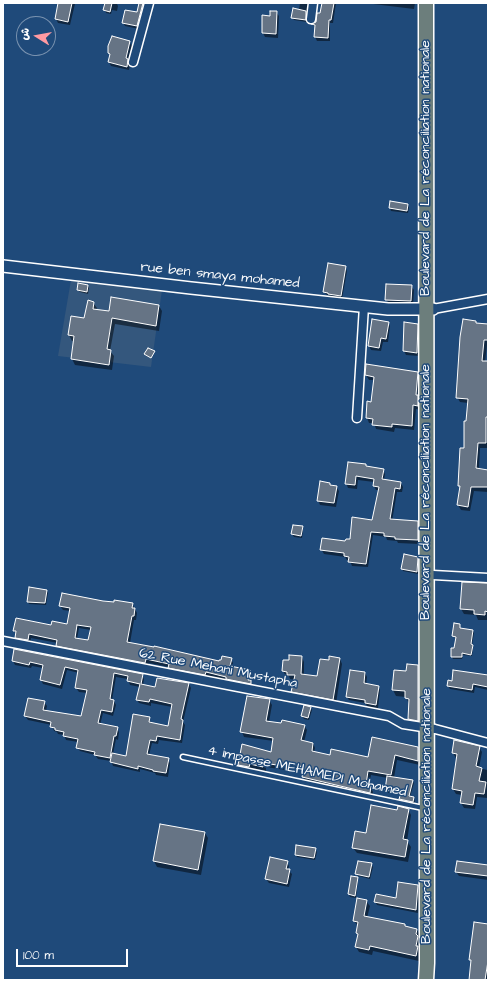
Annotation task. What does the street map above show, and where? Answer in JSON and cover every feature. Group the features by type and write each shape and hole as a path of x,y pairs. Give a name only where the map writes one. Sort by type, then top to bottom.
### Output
{"highway":[{"name":"Boulevard de La réconciliation nationale","path":"426,3 430,309 430,729 426,808 426,980"},
{"name":"Boulevard de La réconciliation nationale","path":"430,309 436,3"},
{"path":"430,309 433,575 430,729 434,980"}],"street":[{"path":"132,62 149,3"},
{"path":"311,19 313,3"},
{"name":"rue ben smaya mohamed","path":"3,266 184,288 388,309 430,309"},
{"path":"430,309 488,298"},
{"path":"357,418 364,306"},
{"path":"433,575 488,578"},
{"name":"62 Rue Mehani Mustapha","path":"3,641 389,716 403,724 488,743"}],"lane":[{"name":"4 impasse MEHAMEDI Mohamed","path":"183,757 426,808"}],"shaded area":[{"path":"71,280 162,290 151,367 58,356"}],"building":[{"path":"58,3 72,3 68,22 56,19"},
{"path":"105,3 112,3 110,12 103,10"},
{"path":"139,3 143,3 137,26 122,23 125,10 137,12"},
{"path":"322,3 334,3 331,20 329,20 328,38 314,37 315,25 311,24 316,22 317,13 320,13"},
{"path":"293,8 306,11 306,20 291,18"},
{"path":"270,11 277,11 276,34 262,33 262,15 270,16"},
{"path":"112,36 130,41 126,58 128,59 127,67 108,62 110,54 108,53 108,46"},
{"path":"390,201 408,204 407,211 389,208"},
{"path":"328,263 346,266 341,296 323,292"},
{"path":"78,283 88,285 87,292 77,290"},
{"path":"386,284 412,285 411,301 385,300"},
{"path":"111,297 159,305 156,326 112,318 107,349 111,350 109,365 71,359 74,336 68,335 71,316 84,318 88,300 94,302 93,309 109,311"},
{"path":"372,319 389,322 386,339 381,338 379,348 368,346"},
{"path":"463,319 476,321 476,323 488,324 488,340 484,340 482,361 488,361 488,417 486,417 486,443 478,443 476,468 488,470 488,487 471,487 468,507 457,505 460,486 458,486 460,448 464,448 464,421 466,421 468,399 456,398 460,337"},
{"path":"404,322 418,324 417,353 403,351"},
{"path":"148,348 155,351 151,358 144,354"},
{"path":"366,364 418,372 416,395 418,395 418,406 413,405 412,426 392,424 392,427 372,425 373,419 366,418 367,401 371,402 374,377 365,375"},
{"path":"348,462 366,464 366,466 384,469 382,479 401,482 400,489 395,488 390,519 418,521 418,540 395,539 395,537 384,536 384,533 371,532 366,564 348,562 349,557 344,556 344,553 320,550 322,538 345,541 346,539 350,539 352,517 372,520 379,487 373,486 374,479 356,476 355,485 345,484"},
{"path":"320,481 337,486 334,503 317,501"},
{"path":"293,525 303,526 301,536 291,534"},
{"path":"404,554 418,557 417,572 401,569"},
{"path":"462,582 488,583 488,612 485,611 485,615 474,614 474,610 460,609"},
{"path":"29,587 47,590 45,603 27,602"},
{"path":"62,593 103,601 114,602 114,600 133,603 132,608 135,608 134,616 132,616 127,642 154,646 219,661 221,660 222,656 232,658 230,666 250,670 248,680 251,680 251,684 226,679 226,677 206,672 205,675 168,668 169,664 146,659 145,663 56,646 57,640 29,634 28,640 15,638 16,631 13,631 16,618 51,625 52,621 67,624 70,608 59,606","holes":["77,625 91,627 88,640 75,638"]},
{"path":"454,623 460,624 460,628 473,630 471,655 462,653 462,657 451,657 451,648 454,648 456,637 452,636"},
{"path":"14,649 143,674 141,684 155,687 157,678 189,683 181,719 183,720 180,740 157,736 156,741 150,740 147,754 169,758 166,773 153,771 138,766 138,769 110,762 112,753 126,756 133,714 150,717 149,722 168,726 172,704 150,699 149,702 136,700 140,684 127,681 128,676 114,673 110,699 114,700 112,712 101,710 98,723 118,727 116,736 114,736 110,758 94,755 95,752 76,748 78,739 63,736 64,732 50,727 51,722 24,716 28,698 45,701 43,710 81,716 87,690 75,688 78,670 65,667 60,685 40,680 43,665 30,662 29,665 12,661"},
{"path":"289,655 302,656 301,674 317,676 320,659 329,660 329,656 340,658 333,700 291,692 295,675 287,675 287,672 282,671 283,660 289,660"},
{"path":"407,664 418,665 418,721 408,719 409,699 405,698 405,691 392,690 394,670 406,671"},
{"path":"350,670 365,672 364,683 379,686 376,705 365,703 365,700 346,697"},
{"path":"453,670 488,675 488,687 473,684 472,690 447,686 448,680 452,681"},
{"path":"247,696 270,699 266,721 281,723 282,720 305,725 301,740 313,743 312,751 330,755 331,749 368,757 372,737 418,747 418,761 395,755 391,775 368,771 366,785 371,786 370,793 302,777 304,767 290,764 289,767 264,763 263,767 250,764 249,767 238,765 242,744 271,752 273,738 240,732"},
{"path":"304,705 311,707 308,718 301,716"},
{"path":"454,740 480,746 476,766 482,768 479,781 486,782 484,794 475,793 473,805 460,803 462,791 452,789 457,754 452,753"},
{"path":"387,776 413,780 409,796 414,797 413,802 399,799 401,793 385,790"},
{"path":"371,805 397,810 398,806 409,809 403,839 408,840 405,857 352,848 355,831 366,833"},
{"path":"160,824 205,832 198,870 153,861"},
{"path":"296,845 316,848 314,858 295,855"},
{"path":"270,857 288,861 286,869 290,869 287,884 265,879"},
{"path":"358,861 372,863 369,877 355,874"},
{"path":"457,861 488,865 488,876 455,872"},
{"path":"351,876 358,877 355,896 348,894"},
{"path":"398,882 418,885 416,910 374,902 376,894 396,898"},
{"path":"357,898 367,900 364,916 405,924 405,926 417,929 416,934 418,936 416,946 418,946 416,956 370,946 369,950 355,947 358,934 356,933 358,922 353,921"},
{"path":"474,922 488,924 488,961 485,980 469,980 471,960 469,960"}]}
